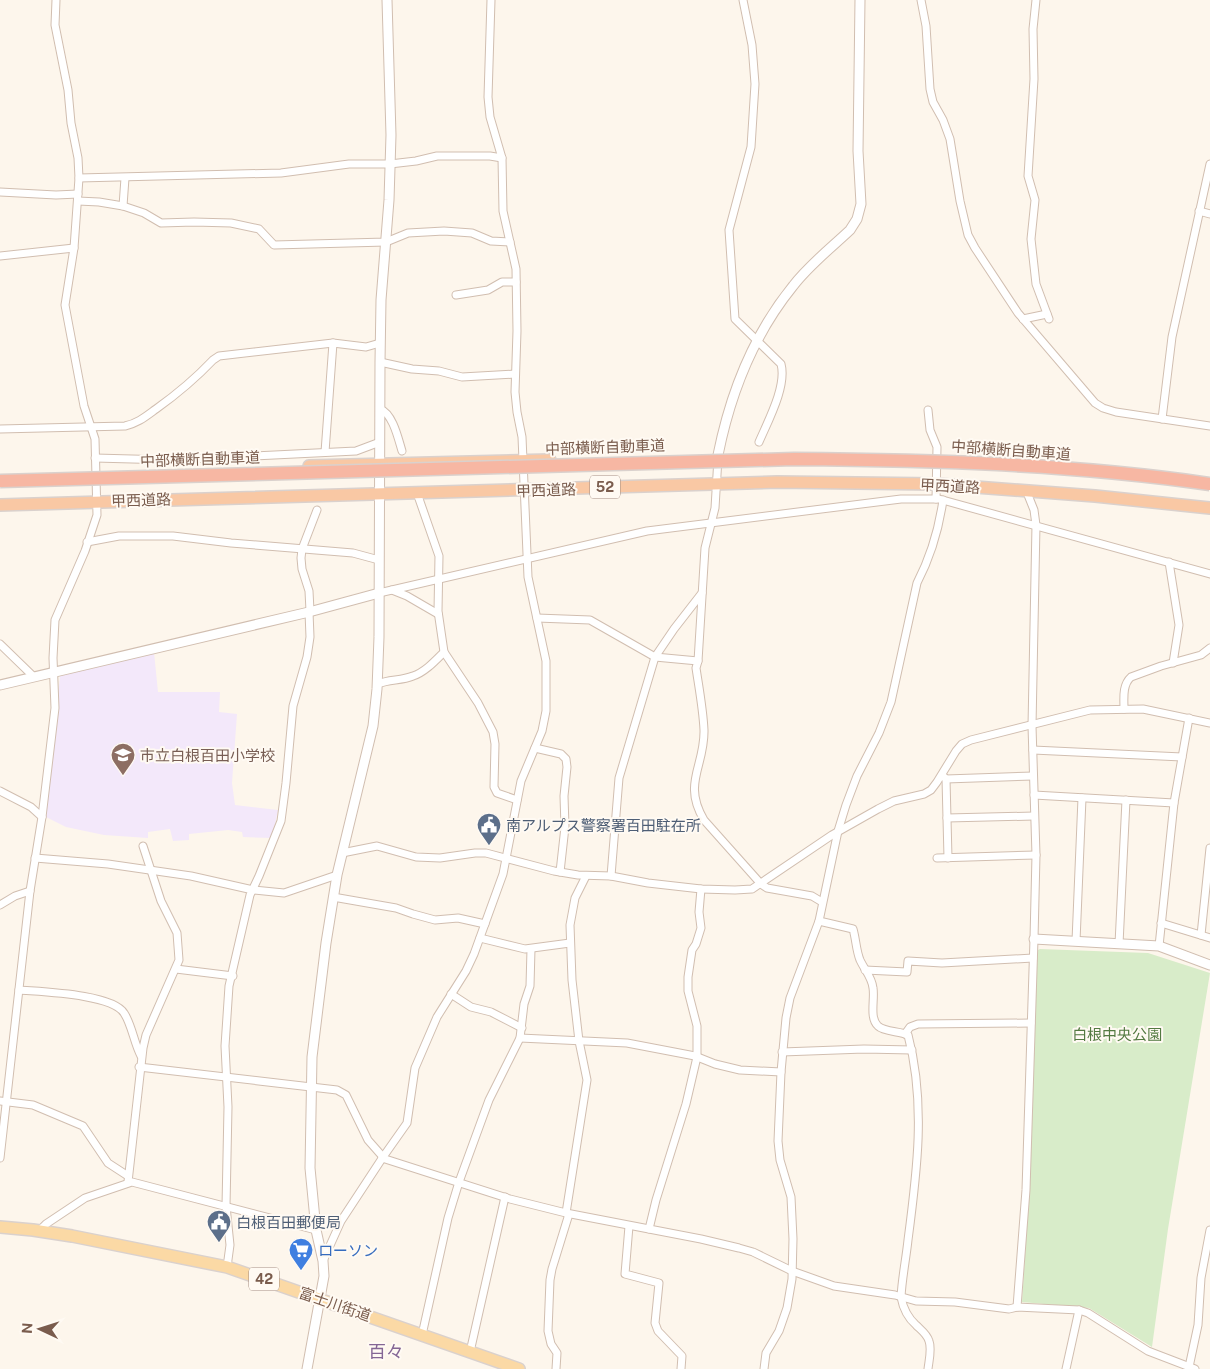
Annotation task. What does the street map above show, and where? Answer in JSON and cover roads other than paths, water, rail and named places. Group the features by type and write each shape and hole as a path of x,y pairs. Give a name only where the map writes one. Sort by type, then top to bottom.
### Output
{"highway":[{"name":"甲西道路","path":"0,477 380,464 812,454 1025,461 1210,480"},
{"name":"中部横断自動車道","path":"0,481 794,458 1012,464 1210,484"},
{"name":"中部横断自動車道","path":"0,486 795,464 896,465 1011,470 1210,490"},
{"name":"甲西道路","path":"0,505 525,491 717,483 936,484 1026,490 1210,508"}],"main road":[{"name":"富士川街道","path":"0,1227 39,1231 227,1267 519,1369"}],"street":[{"path":"0,1158 3,1101 56,700 53,672 55,620 97,515 95,439 84,406 65,305 74,248 79,178 68,90 55,25 56,0"},
{"path":"307,1369 324,1276 323,1261 316,1230 310,1168 312,1058 333,897 373,726 378,684 380,343 391,135 387,0"},
{"path":"323,1261 341,1221 382,1157 407,1123 415,1068 437,1016 466,971 503,874 521,781 542,731 546,711 546,661 530,588 522,437 517,412 515,374 517,331 516,269 503,211 502,158 490,117 488,97 491,0"},
{"path":"743,0 755,61 751,146 729,230 735,319 781,364 783,373 772,411 759,442"},
{"path":"822,902 812,896 767,888 761,884 704,820 697,808 694,795 694,781 703,746 704,730 696,668 705,548 712,522 717,483 718,455 729,406 757,340 792,286 850,230 857,219 861,204 858,136 860,0"},
{"path":"921,0 926,26 930,89 933,102 943,120 950,139 960,201 968,235 974,248 1023,319 1095,403 1102,408 1116,412 1210,426"},
{"path":"1023,319 1048,317 1036,284 1031,239 1035,200 1028,176 1034,79 1033,29 1036,0"},
{"path":"79,178 281,173 348,164 390,164 436,156 490,156 502,158"},
{"path":"1162,419 1172,337 1210,164"},
{"path":"123,206 124,178"},
{"path":"0,192 56,195 123,206 144,213 162,223 231,223 259,229 274,245 386,242 408,233 444,231 472,233 491,241 510,242"},
{"path":"1199,211 1210,214"},
{"path":"0,256 74,248"},
{"path":"456,294 488,290 502,282 516,282"},
{"path":"0,429 125,426 142,420 178,394 219,356 333,343 366,347 380,343"},
{"path":"325,452 333,343"},
{"path":"380,362 412,369 439,370 462,377 515,374"},
{"path":"380,409 384,411 393,424 402,451"},
{"path":"764,1369 766,1353 779,1331 787,1308 792,1271 791,1197 780,1160 778,1141 782,1052 790,998 819,921 838,831 857,776 879,733 891,702 918,584 940,515 936,484 937,447 930,430 928,410"},
{"path":"96,458 169,460 356,451 380,442"},
{"path":"1017,1307 1026,1190 1036,855 1032,726 1036,525 1034,510 1026,490"},
{"path":"417,494 439,556 438,614 444,652 478,703 493,732 495,744 494,787 497,793 517,800"},
{"path":"0,685 378,593 647,531 901,499 939,500 1210,574"},
{"path":"227,1267 230,1245 226,1206 228,1107 225,1046 230,986 250,895 281,820 293,706 307,658 310,637 309,591 302,569 302,549 317,510"},
{"path":"87,542 118,536 173,536 231,543 353,553 379,560"},
{"path":"1169,562 1178,625 1173,663"},
{"path":"392,590 407,596 438,614"},
{"path":"611,876 619,778 655,657 702,593"},
{"path":"537,618 590,620 655,657 698,661"},
{"path":"0,644 34,677"},
{"path":"1124,709 1125,688 1127,680 1131,677 1201,655 1210,648"},
{"path":"378,684 393,679 411,677 444,652"},
{"path":"342,853 377,846 416,857 440,858 475,852 486,853 560,872 586,876 611,876 648,883 701,889 752,889 783,866 838,831 894,801 924,794 931,790 944,777 956,751 962,744 971,740 1090,710 1143,709 1210,723"},
{"path":"1159,946 1174,803 1189,718"},
{"path":"535,748 562,754 568,767 564,796 565,827 560,872"},
{"path":"1033,750 1182,757"},
{"path":"944,777 1033,776"},
{"path":"944,777 948,858"},
{"path":"0,791 31,808 42,817"},
{"path":"1034,795 1174,803"},
{"path":"1076,942 1082,798"},
{"path":"1119,944 1126,800"},
{"path":"947,818 1034,816"},
{"path":"128,1179 139,1067 146,1035 179,960 177,933 162,901 143,846"},
{"path":"1201,935 1210,848"},
{"path":"937,858 1036,855"},
{"path":"35,858 108,864 191,876 253,890 284,893 337,875"},
{"path":"556,1369 557,1353 551,1344 548,1331 550,1280 568,1213 587,1080 579,1040 570,943 571,912 575,898 586,876"},
{"path":"649,1229 656,1200 686,1104 697,1056 697,1026 688,991 688,977 692,950 701,928 699,912 701,889"},
{"path":"0,905 30,891"},
{"path":"333,897 396,908 434,920 458,918 485,924"},
{"path":"819,921 853,929 859,958 871,979 873,987 874,1019 877,1026 908,1035 912,1050 919,1096 920,1132 901,1297 908,1317 929,1340 928,1369"},
{"path":"1161,923 1210,938"},
{"path":"480,938 531,949 570,943"},
{"path":"1034,940 1159,946 1210,965"},
{"path":"422,1335 448,1218 459,1182 489,1100 520,1038 524,1004 530,986 531,949"},
{"path":"865,970 907,972 908,960 942,963 1033,958"},
{"path":"176,969 233,976"},
{"path":"19,990 96,998 115,1005 125,1014 141,1057"},
{"path":"451,994 471,1007 491,1012 522,1028"},
{"path":"905,1034 910,1027 918,1024 1031,1023"},
{"path":"520,1038 627,1043 697,1056 715,1064 740,1070 781,1072"},
{"path":"782,1052 864,1049 912,1050"},
{"path":"139,1067 337,1090 346,1095 368,1140 382,1157 505,1197 568,1213 739,1248 753,1252 792,1271 834,1286 916,1301 955,1302 1009,1309 1017,1307 1080,1310 1096,1316 1148,1351 1192,1368 1198,1325 1201,1278 1210,1230"},
{"path":"3,1101 34,1105 83,1126 108,1163 132,1182 316,1230"},
{"path":"39,1231 46,1224 85,1198 128,1179"},
{"path":"470,1352 505,1197"},
{"path":"629,1226 626,1274 659,1283 655,1323 658,1331 682,1356 681,1369"},
{"path":"1066,1369 1080,1310"}],"place":[{"name":"市立白根百田小学校","path":"123,776"},
{"name":"南アルプス警察署百田駐在所","path":"489,846"},
{"name":"白根百田郵便局","path":"219,1243"},
{"name":"ローソン","path":"301,1271"}],"district":[{"name":"百々","path":"386,1351"}],"park label":[{"name":"白根中央公園","path":"1117,1034"}]}
